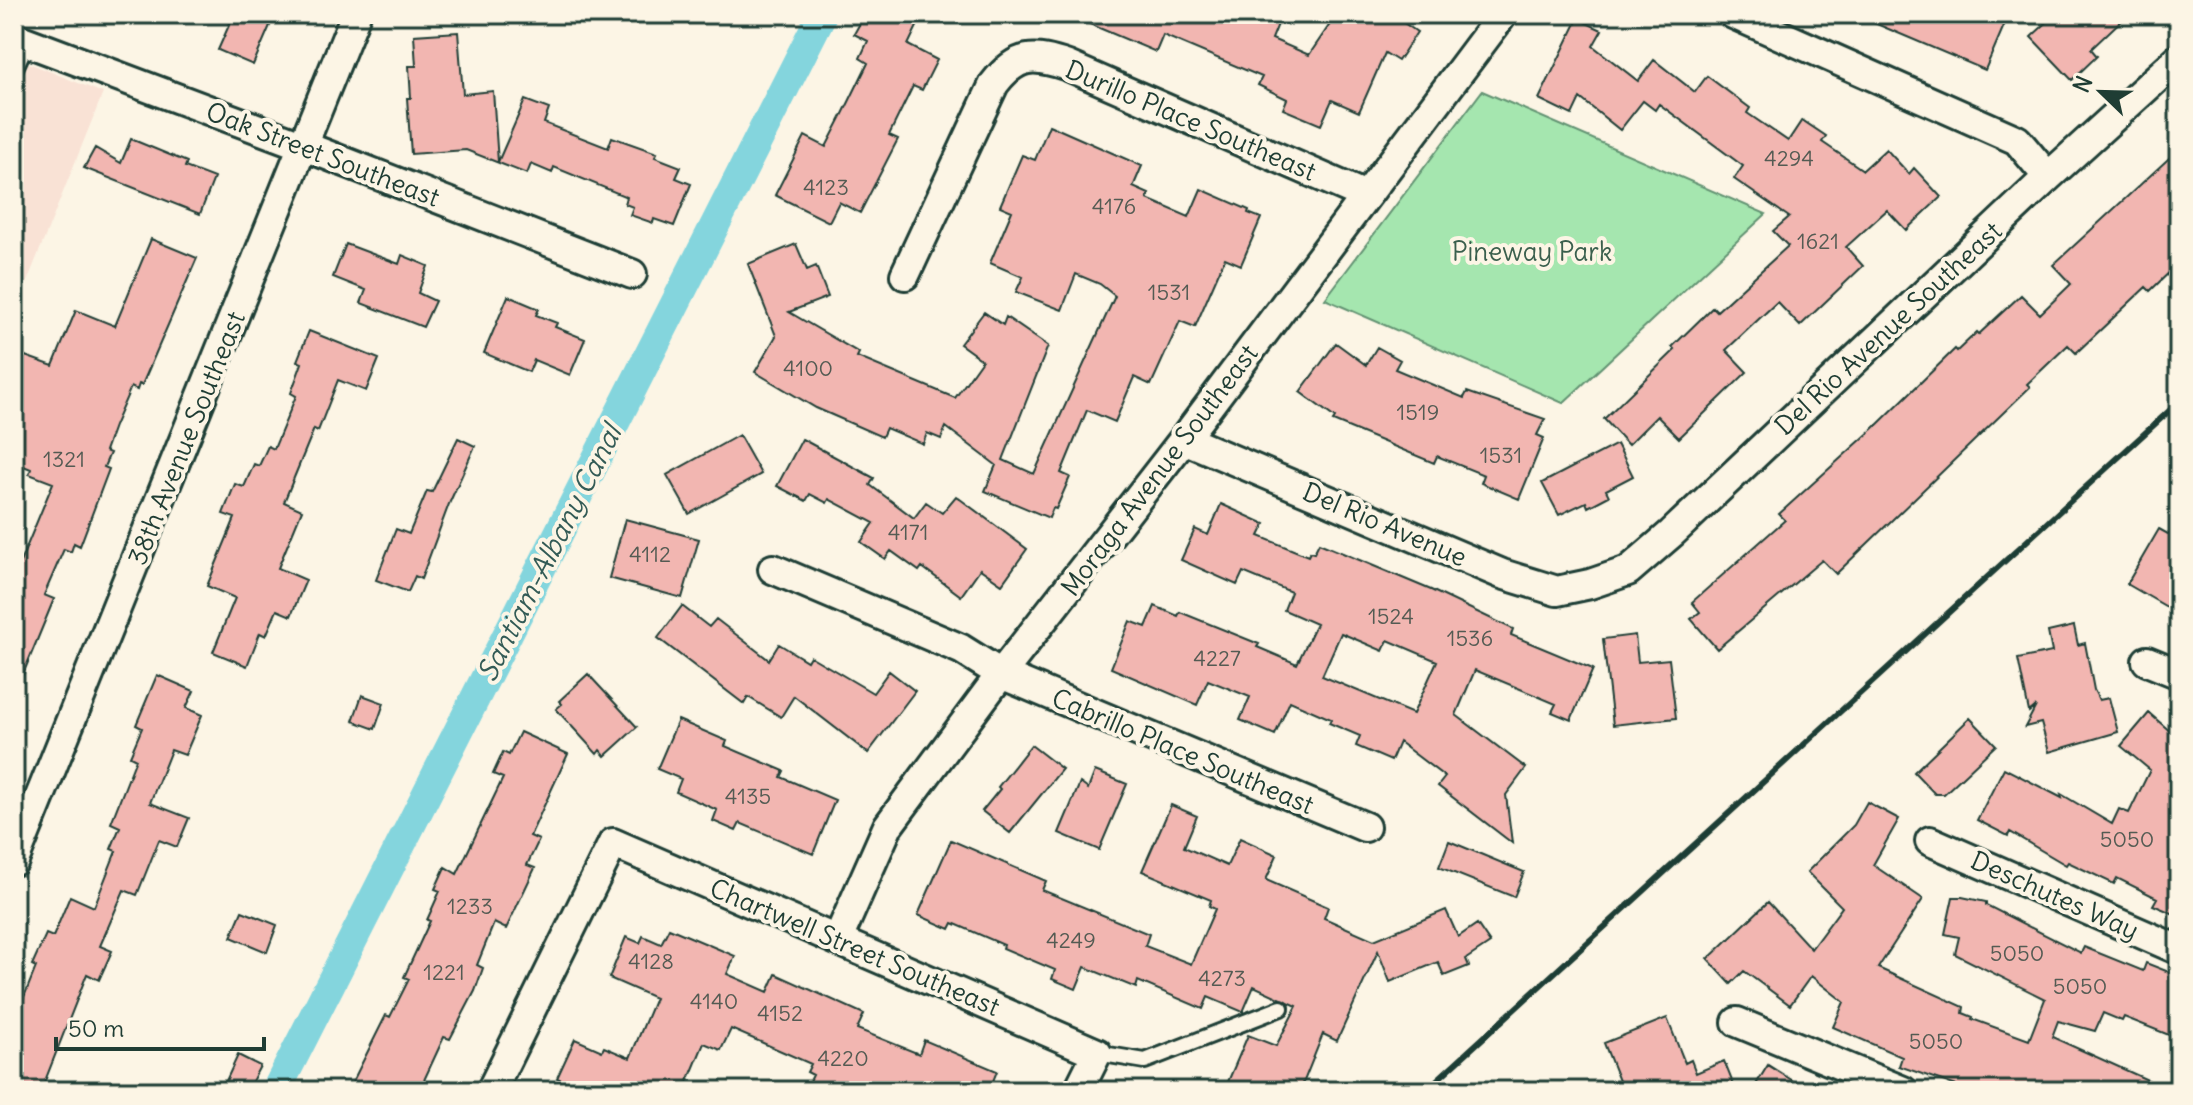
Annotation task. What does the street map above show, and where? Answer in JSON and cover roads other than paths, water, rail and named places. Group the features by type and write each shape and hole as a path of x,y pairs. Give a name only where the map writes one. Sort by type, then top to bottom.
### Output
{"street":[{"name":"38th Avenue Southeast","path":"14,861 356,14"},
{"name":"Moraga Avenue Southeast","path":"838,939 888,826 1503,14"},
{"path":"1733,14 2017,140 2048,177"},
{"name":"Oak Street Southeast","path":"21,39 632,274"},
{"name":"Durillo Place Southeast","path":"905,275 994,84 1017,60 1035,58 1068,66 1366,196"},
{"name":"Del Rio Avenue Southeast","path":"1590,584 1628,571 1672,533 2048,177 2179,58"},
{"name":"Del Rio Avenue","path":"1184,439 1502,574 1557,591 1590,584"},
{"name":"Cabrillo Place Southeast","path":"773,569 961,649 1001,674 1365,827"},
{"path":"2147,661 2179,674"},
{"name":"Deschutes Way","path":"1930,841 2179,950"},
{"name":"Chartwell Street Southeast","path":"491,1091 613,843 1097,1053"},
{"path":"1737,1022 1903,1091"},
{"path":"1078,1091 1097,1053"}],"lane":[{"path":"14,70 21,39"},
{"path":"1097,1053 1145,1061 1281,1008"}],"waterway":[{"name":"Santiam-Albany Canal","path":"276,1091 822,14"}],"railway":[{"path":"1425,1091 2179,402"}],"park label":[{"name":"Pineway Park","path":"1532,251"}]}
